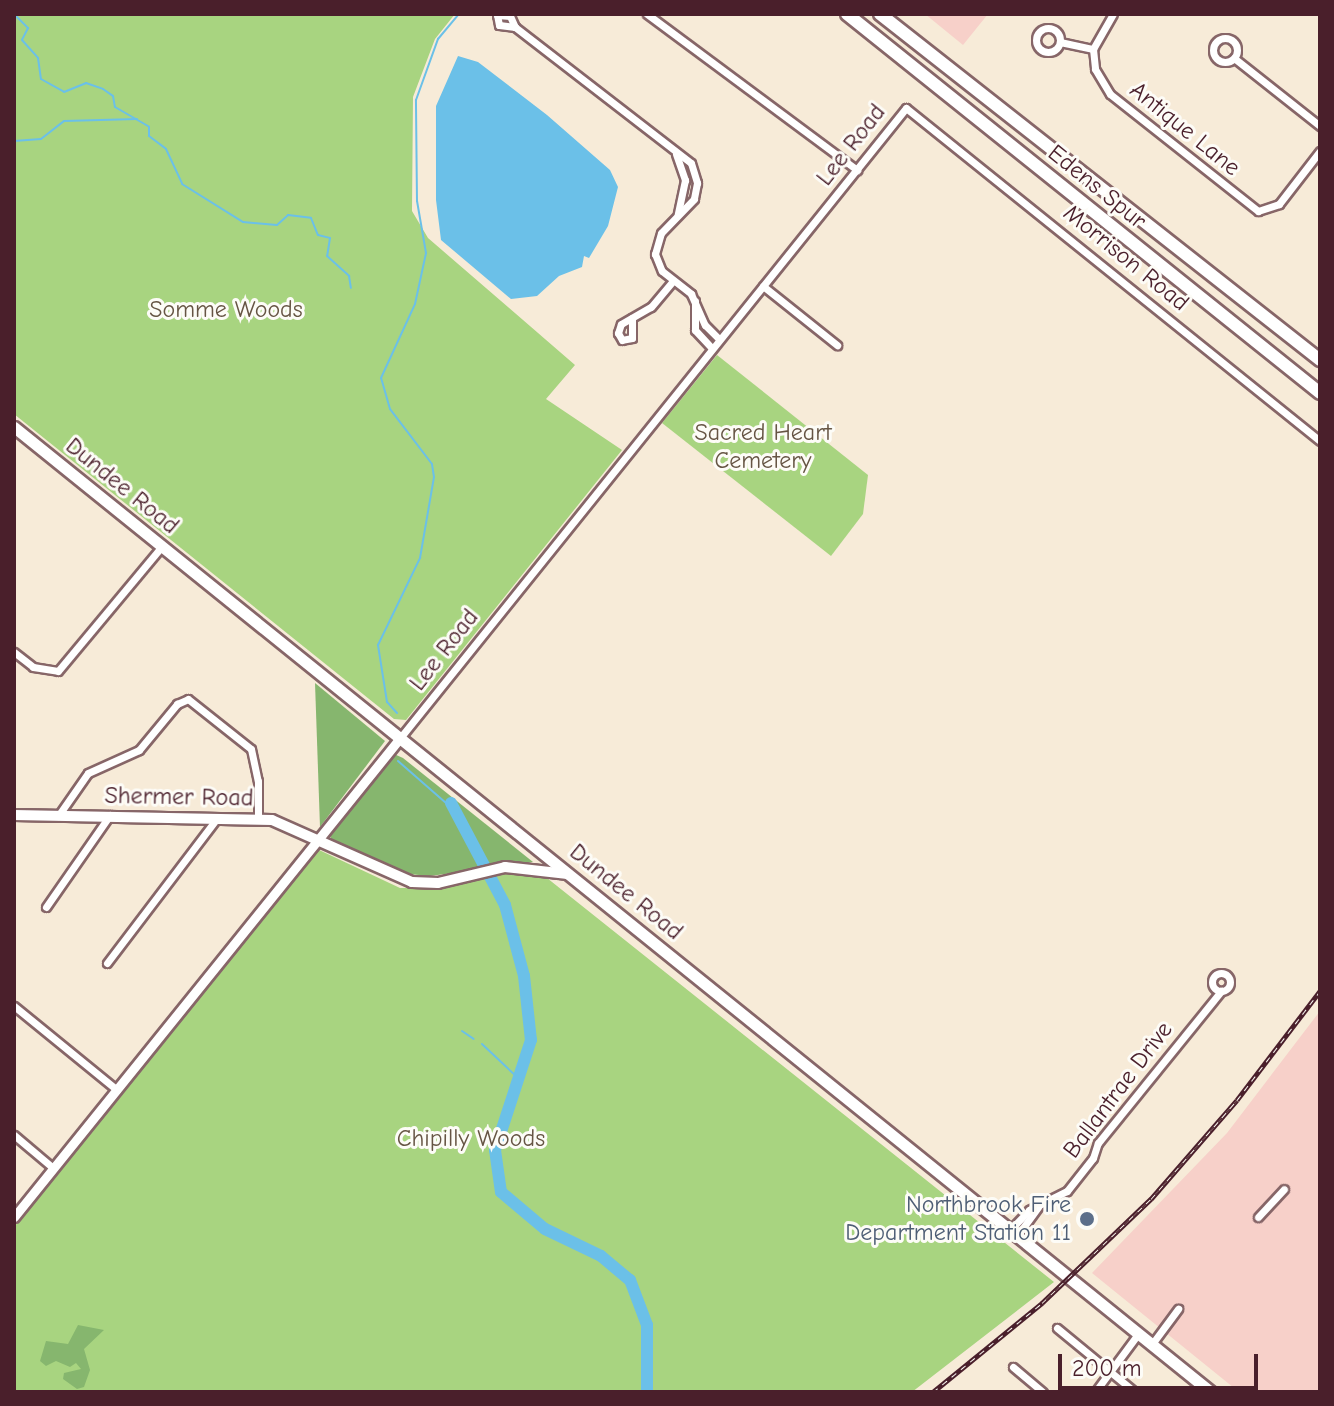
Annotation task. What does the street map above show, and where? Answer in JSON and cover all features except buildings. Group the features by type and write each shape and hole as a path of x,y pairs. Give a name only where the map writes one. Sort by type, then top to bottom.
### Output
{"highway":[{"name":"Edens Spur","path":"847,14 1320,393"},
{"name":"Edens Spur","path":"880,14 1320,360"}],"main road":[{"name":"Dundee Road","path":"14,427 1211,1392"},
{"name":"Shermer Road","path":"14,815 258,818 319,840 387,875 412,882 438,883 497,868 568,874"}],"street":[{"path":"647,14 857,170"},
{"path":"1060,42 1093,49 1113,14"},
{"path":"515,27 691,163 697,183 691,206 661,233 655,254 672,282 695,299 705,325 719,339"},
{"name":"Antique Lane","path":"1093,49 1098,78 1110,94 1252,208 1266,212 1279,204 1320,151"},
{"path":"1234,58 1320,126"},
{"name":"Lee Road","path":"16,1210 319,840 711,347 906,108"},
{"name":"Morrison Road","path":"906,108 1320,441"},
{"path":"632,318 657,302 672,282"},
{"path":"763,286 837,345"},
{"path":"695,299 694,326 711,347"},
{"path":"14,652 33,667 58,671 162,546"},
{"path":"58,816 88,773 139,750 188,699 251,749 258,781 258,818"},
{"path":"46,907 110,815"},
{"path":"107,963 218,816"},
{"name":"Ballantrae Drive","path":"1014,1233 1039,1205 1067,1191 1093,1158 1098,1143 1221,991"},
{"path":"14,1006 117,1090"},
{"path":"14,1135 53,1168"},
{"path":"1258,1217 1284,1189"},
{"path":"1152,1344 1178,1309"},
{"path":"1057,1328 1135,1392"},
{"path":"1095,1392 1138,1334"},
{"path":"1013,1367 1043,1392"}],"shaded area":[{"path":"925,14 988,14 963,45"},
{"path":"1320,1011 1320,1392 1239,1392 1092,1273 1227,1133"}],"green space":[{"name":"Somme Woods","path":"14,14 455,14 435,39 413,97 412,211 428,238 575,365 546,399 622,450 406,720 394,719 14,414"},
{"name":"Sacred Heart Cemetery","path":"717,355 868,475 863,514 831,556 662,423"},
{"path":"315,683 385,741 320,827"},
{"path":"394,754 533,862 430,876 408,874 332,840 329,834"},
{"name":"Chipilly Woods","path":"317,849 400,888 440,888 508,873 547,878 1054,1282 912,1392 14,1392 14,1227"},
{"path":"78,1325 104,1330 84,1349 90,1370 84,1387 77,1389 63,1379 64,1373 81,1369 76,1363 70,1367 56,1361 46,1366 40,1361 46,1341 68,1344"}],"water":[{"path":"458,56 478,62 547,115 610,170 618,187 608,226 589,258 584,256 582,267 559,276 537,296 511,299 441,240 436,200 436,106"}],"waterway":[{"path":"14,14 28,28 22,40 38,58 41,79 64,92 86,83 113,96 115,107 149,127 149,136 166,149 182,184 243,222 277,225 288,215 311,218 318,235 330,238 327,256 349,276 351,288"},
{"path":"397,713 387,702 378,645 420,558 434,477 432,464 390,409 381,378 415,304 426,253 417,201 416,100 438,39 459,14"},
{"path":"14,141 41,139 64,121 137,119"},
{"path":"398,761 462,817"},
{"path":"451,803 505,905 524,976 531,1040 495,1150 501,1192 545,1229 601,1256 630,1280 647,1325 647,1392"},
{"path":"462,1031 474,1039"},
{"path":"482,1044 517,1077"}],"railway":[{"path":"933,1392 1042,1303 1151,1199 1237,1100 1320,991"}],"place":[{"name":"Northbrook Fire Department Station 11","path":"1087,1219"}]}
